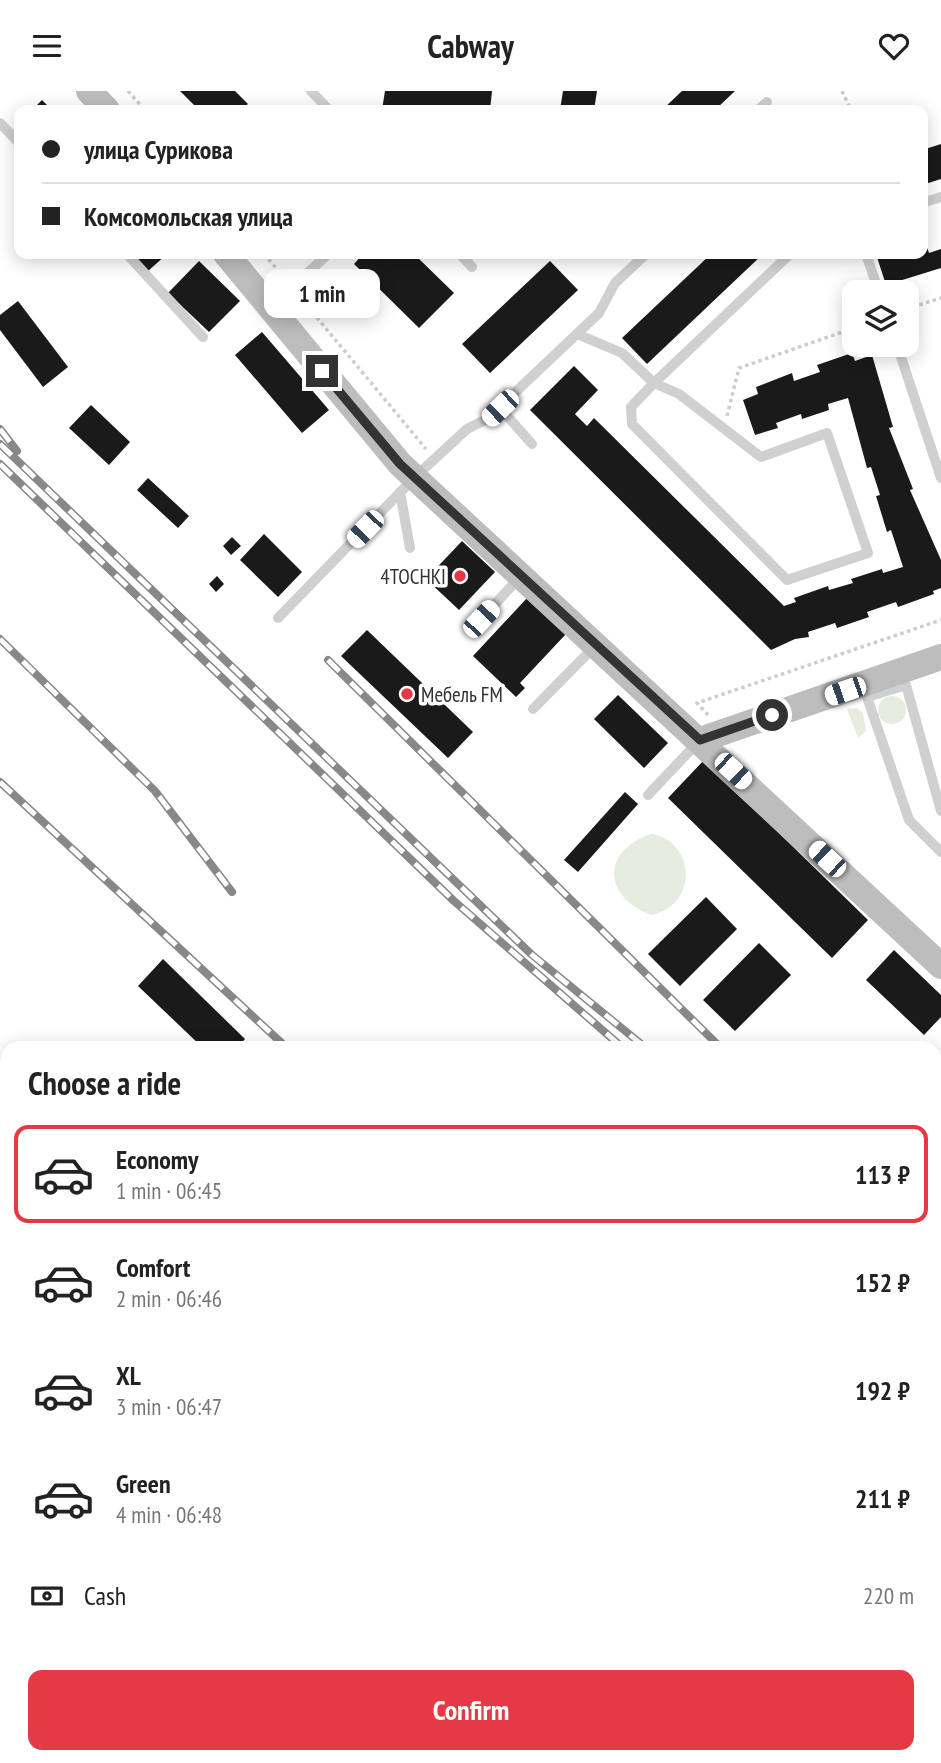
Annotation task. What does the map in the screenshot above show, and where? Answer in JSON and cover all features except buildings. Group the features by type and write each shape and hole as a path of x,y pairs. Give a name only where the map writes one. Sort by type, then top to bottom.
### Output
{"main road":[{"path":"89,91 102,105"},
{"path":"230,259 400,464 597,645 712,736 941,966"},
{"path":"712,736 941,657"}],"lane":[{"path":"311,91 324,105"},
{"path":"764,105 767,102"},
{"path":"0,123 14,138"},
{"path":"132,259 203,337"},
{"path":"269,308 323,259"},
{"path":"465,259 472,267"},
{"path":"278,618 416,476 467,429 487,419 500,408 599,313 615,283 641,259"},
{"path":"577,334 622,353 654,383 679,394 761,457 827,433 868,553 787,580 632,425 631,407 654,383 785,259"},
{"path":"868,259 875,280"},
{"path":"901,357 938,461 941,478"},
{"path":"500,408 532,443"},
{"path":"410,548 416,476"},
{"path":"481,619 522,575"},
{"path":"533,709 597,645"},
{"path":"941,811 906,685 867,697 909,820 941,852"},
{"path":"648,795 712,736"}],"path":[{"path":"128,91 141,105"},
{"path":"268,259 292,287 416,476"},
{"path":"919,305 941,298"},
{"path":"724,429 740,368 842,332"},
{"path":"712,736 697,703 941,620"}],"shaded area":[{"path":"892,696 902,700 906,710 902,720 892,724 882,720 878,710 882,700"},
{"path":"857,708 863,713 866,731 858,738 847,709"},
{"path":"652,834 666,839 676,848 686,873 678,898 668,908 652,915 624,897 614,874 616,862 623,851 635,841"}],"railway":[{"path":"0,429 17,451"},
{"path":"0,444 531,954 637,1041"},
{"path":"0,464 454,901 615,1041"},
{"path":"0,639 155,791 232,892"},
{"path":"328,660 714,1041"},
{"path":"0,782 279,1041"}],"place":[{"name":"4TOCHKI","path":"460,576"},
{"name":"Мебель FM","path":"407,694"}],"route":[{"path":"322,371 400,464 700,740 772,715"}]}
